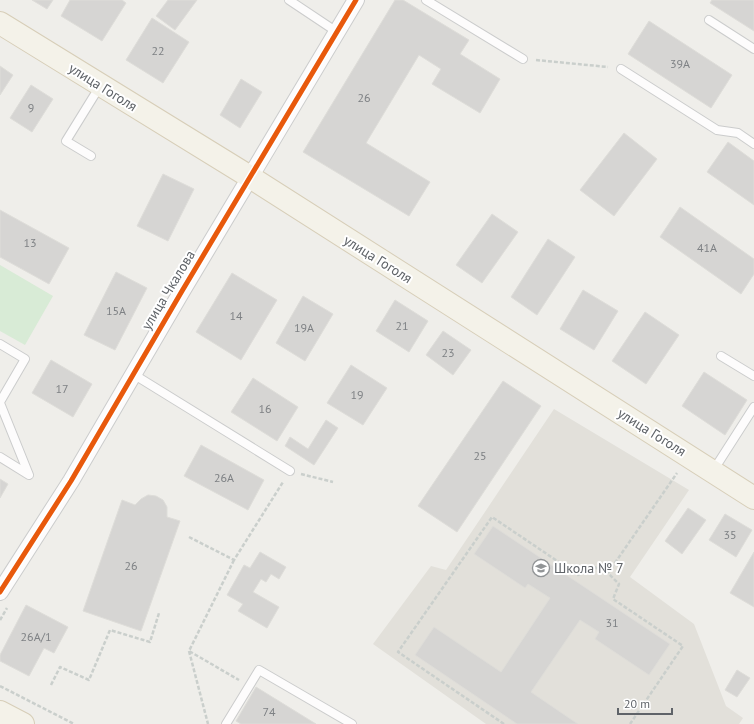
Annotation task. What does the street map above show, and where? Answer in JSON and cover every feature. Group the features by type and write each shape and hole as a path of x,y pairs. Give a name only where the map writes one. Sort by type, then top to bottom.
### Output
{"main road":[{"name":"улица Гоголя","path":"0,23 250,177 754,498"},
{"path":"0,712 23,724"}],"street":[{"name":"улица Чкалова","path":"0,592 71,481 133,374 356,0"}],"lane":[{"path":"289,0 337,32"},
{"path":"426,0 523,59"},
{"path":"710,20 754,49"},
{"path":"621,69 717,130 738,132 754,144"},
{"path":"91,156 66,141 100,85"},
{"path":"0,344 25,358 0,403 29,475 0,457"},
{"path":"721,356 754,376"},
{"path":"133,374 290,471"},
{"path":"713,471 754,407"},
{"path":"226,724 258,670 352,724"}],"path":[{"path":"523,59 621,69"},
{"path":"608,573 673,480 687,455"},
{"path":"208,724 189,651 234,560 290,471 333,482"},
{"path":"504,724 398,652 492,517 578,575 594,567 608,573 619,584 613,599 683,646 630,724"},
{"path":"190,537 234,560"},
{"path":"0,620 7,607"},
{"path":"51,685 60,668 89,680 110,630 150,642 159,613"},
{"path":"189,651 249,686"},
{"path":"0,686 74,724"}],"shaded area":[{"name":"Школа № 7","path":"554,409 689,490 630,577 694,624 726,706 743,718 739,724 486,724 373,644 431,566 446,570"}],"green space":[{"path":"0,265 53,296 25,345 0,331"}],"building":[{"path":"32,0 53,0 47,9"},
{"path":"70,0 122,0 126,3 102,41 61,16"},
{"path":"168,0 197,0 175,30 156,16"},
{"path":"395,0 403,0 469,40 460,54 500,79 480,113 432,84 441,69 419,55 366,143 430,182 409,216 303,152"},
{"path":"712,0 754,0 754,31 710,3"},
{"path":"152,18 189,42 163,83 126,60"},
{"path":"649,21 732,75 711,108 628,54"},
{"path":"0,66 13,75 0,95"},
{"path":"241,79 262,92 240,128 220,115"},
{"path":"31,85 53,99 32,132 10,118"},
{"path":"624,133 657,159 614,216 580,190"},
{"path":"728,142 754,161 754,205 707,172"},
{"path":"163,174 194,189 168,241 137,226"},
{"path":"680,207 754,259 754,274 741,294 660,237"},
{"path":"0,210 69,248 49,284 0,257"},
{"path":"492,214 518,232 482,283 456,265"},
{"path":"548,239 575,257 537,315 511,297"},
{"path":"116,272 147,288 115,350 84,335"},
{"path":"232,273 277,300 241,360 196,332"},
{"path":"583,290 618,311 594,350 560,329"},
{"path":"303,296 333,314 305,361 276,343"},
{"path":"395,300 428,321 409,352 376,331"},
{"path":"645,312 679,335 646,384 612,361"},
{"path":"443,331 471,350 453,375 426,355"},
{"path":"51,360 92,384 73,417 32,393"},
{"path":"351,365 387,388 363,425 327,403"},
{"path":"704,372 747,400 725,435 682,406"},
{"path":"253,378 298,407 277,441 231,412"},
{"path":"503,381 541,406 457,532 418,506"},
{"path":"326,420 338,428 314,465 285,446 290,437 308,449"},
{"path":"201,445 264,480 248,510 184,476"},
{"path":"0,479 8,484 0,498"},
{"path":"148,495 156,496 163,500 167,507 167,517 180,521 141,631 83,611 122,500 135,505"},
{"path":"688,508 706,520 682,554 665,541"},
{"path":"725,514 752,530 736,557 709,540"},
{"path":"493,526 670,644 649,675 595,639 599,632 580,620 531,692 578,724 517,724 415,655 434,627 501,672 550,598 528,584 525,588 474,554"},
{"path":"260,552 286,567 279,579 271,574 266,582 261,579 253,592 279,607 267,628 238,611 243,604 227,595 244,565 250,568"},
{"path":"754,552 754,607 730,593"},
{"path":"26,605 68,627 54,653 44,648 29,676 0,661 0,655"},
{"path":"737,670 750,678 737,697 725,690"},
{"path":"256,687 316,724 241,724 236,721"}],"cycle path":[{"path":"0,592 71,481 182,291 356,0"}],"place":[{"name":"Школа № 7","path":"541,568"}]}
